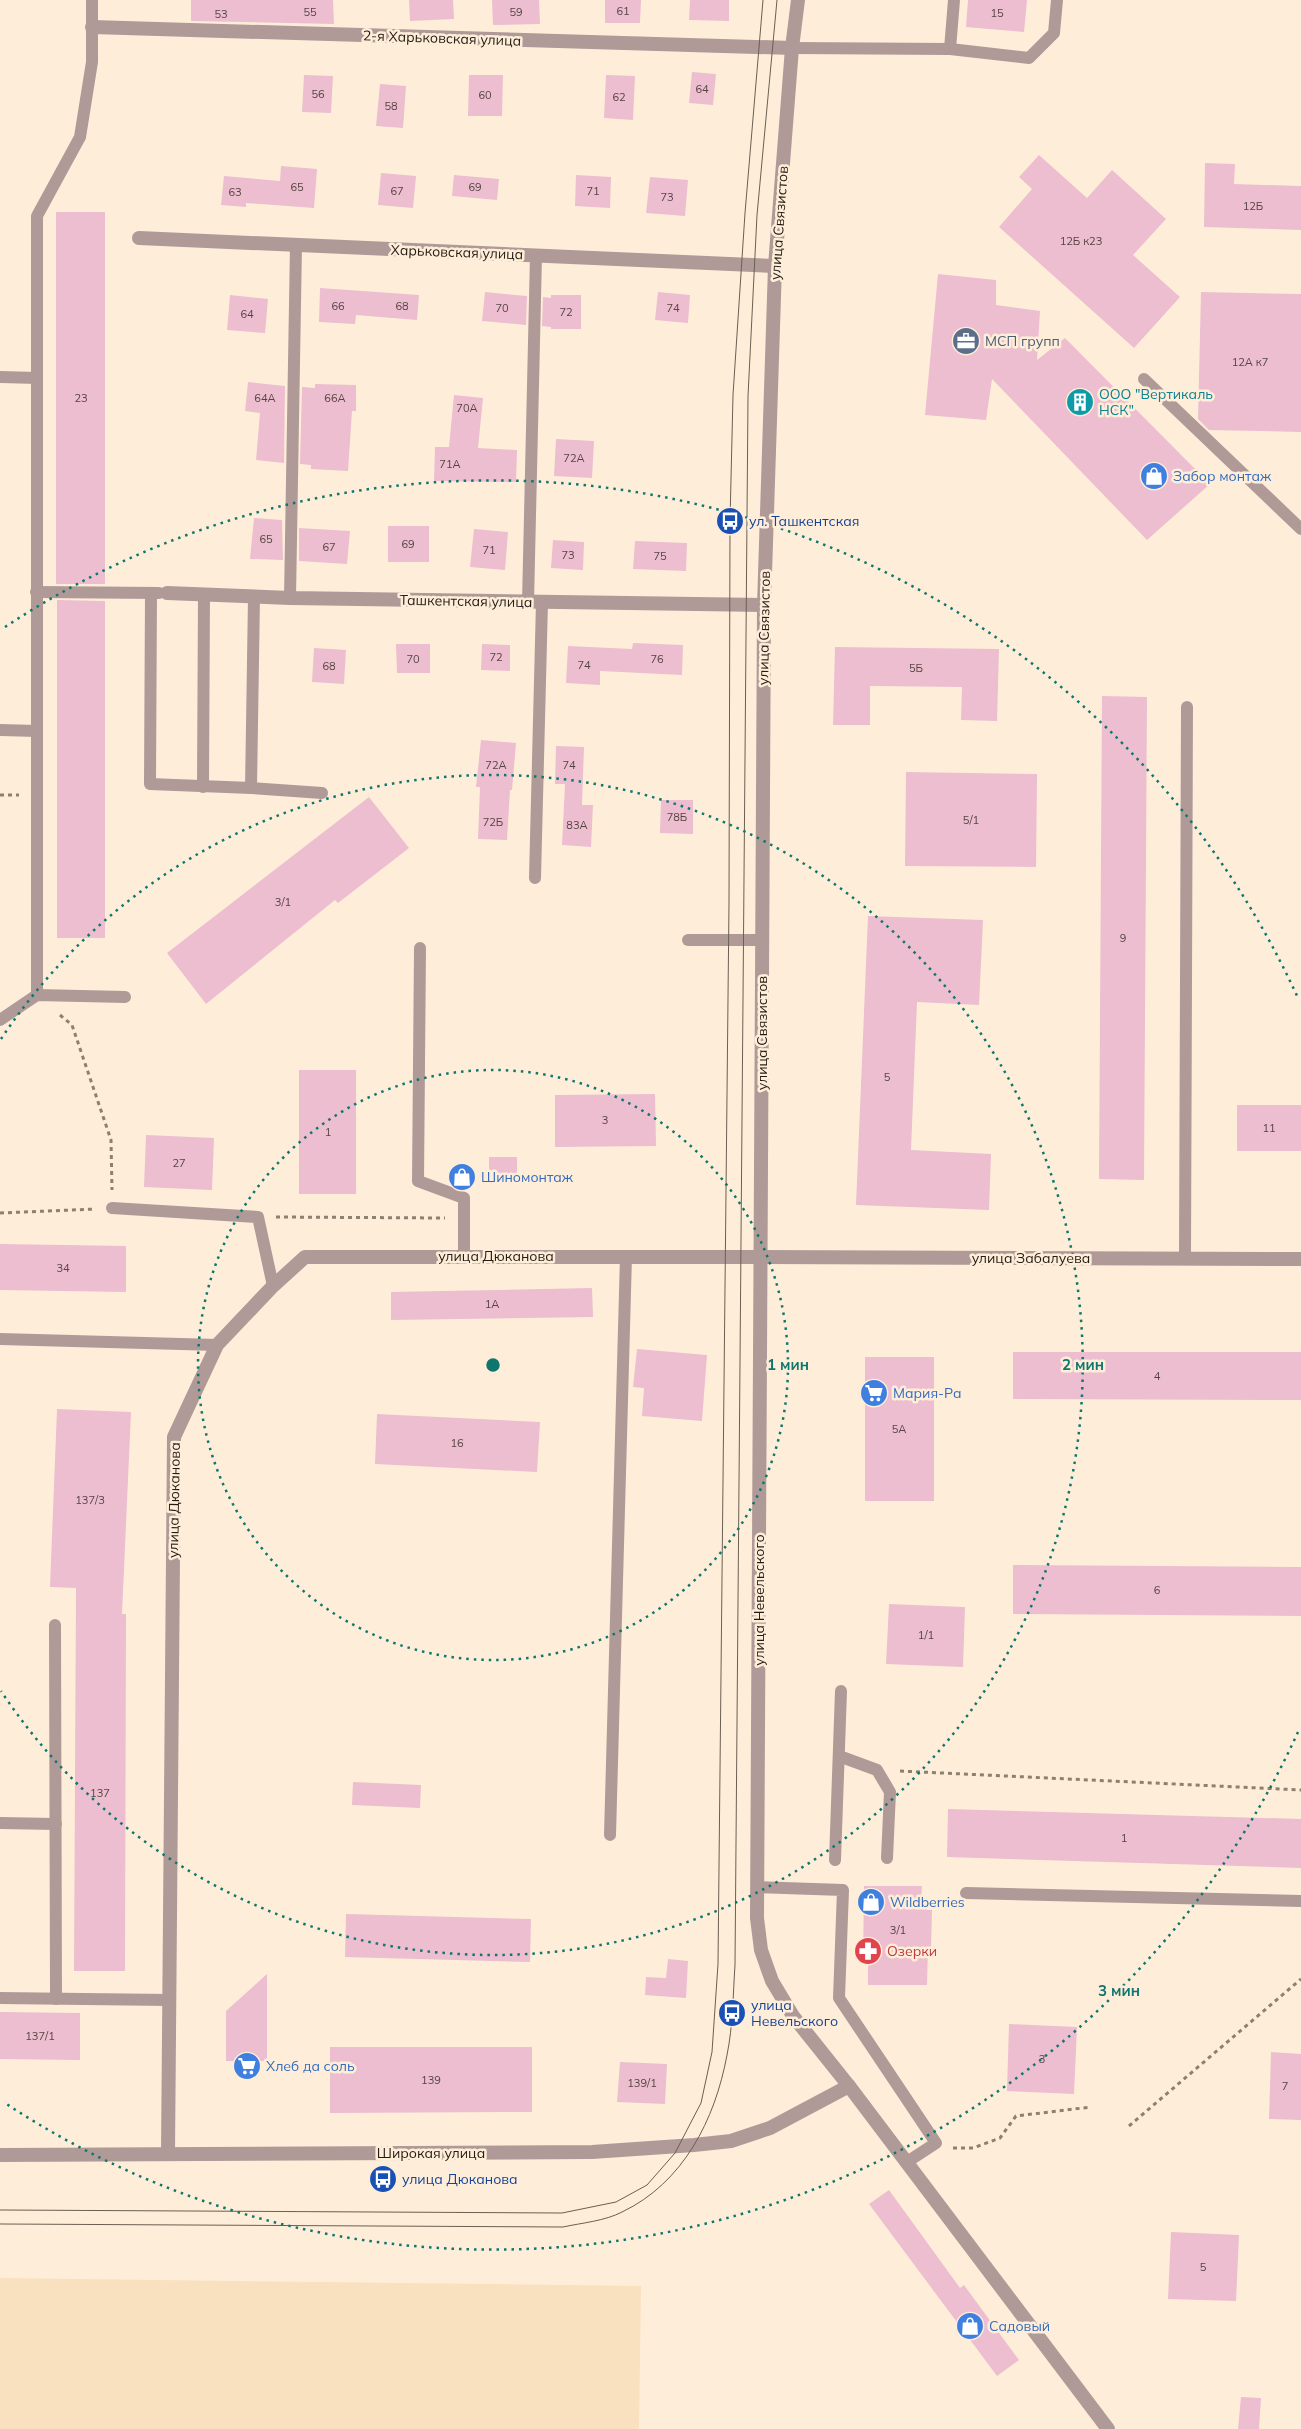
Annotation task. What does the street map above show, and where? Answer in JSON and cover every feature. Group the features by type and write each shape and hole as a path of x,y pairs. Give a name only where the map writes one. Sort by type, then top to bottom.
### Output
{"street":[{"name":"улица Связистов","path":"760,1256 764,606 775,266 792,48 798,0"},
{"name":"2-я Харьковская улица","path":"92,28 792,48"},
{"name":"Харьковская улица","path":"139,238 775,266"},
{"name":"Ташкентская улица","path":"167,593 290,598 764,606"},
{"name":"улица Забалуева","path":"760,1256 1301,1260"},
{"name":"улица Дюканова","path":"168,2154 174,1437 217,1345 273,1286 305,1257 760,1256"},
{"name":"улица Невельского","path":"760,1256 757,1918 761,1950 772,1981 793,2016 907,2162 1108,2429"},
{"name":"Широкая улица","path":"0,2155 592,2152 694,2145 731,2141 770,2128 849,2086"}],"lane":[{"path":"38,995 37,216 80,137 92,62 92,0"},
{"path":"950,49 954,0"},
{"path":"792,48 950,49 1029,58 1054,33 1057,0"},
{"path":"290,598 296,245"},
{"path":"528,602 536,256"},
{"path":"0,378 37,378"},
{"path":"1144,379 1301,529"},
{"path":"36,592 167,593"},
{"path":"151,593 150,784 322,793"},
{"path":"203,787 204,594"},
{"path":"251,788 254,597"},
{"path":"535,878 542,602"},
{"path":"1185,1259 1188,707"},
{"path":"0,730 37,731"},
{"path":"688,940 762,940"},
{"path":"420,948 418,1181 464,1198 464,1256"},
{"path":"0,1020 38,995 124,996"},
{"path":"112,1208 258,1217 273,1286"},
{"path":"610,1836 626,1256"},
{"path":"0,1339 217,1345"},
{"path":"55,1625 56,1999"},
{"path":"836,1860 841,1691"},
{"path":"839,1756 877,1770 890,1792 887,1858"},
{"path":"0,1823 56,1824"},
{"path":"758,1887 843,1890 839,1998 936,2143 907,2162"},
{"path":"966,1893 1301,1901"},
{"path":"0,1998 169,2000"}],"path":[{"path":"0,1213 112,1208 111,1140 72,1025 38,995"},
{"path":"258,1217 464,1218"},
{"path":"877,1770 1301,1790"},
{"path":"1129,2126 1301,1979"},
{"path":"936,2143 952,2148 973,2148 1000,2138 1016,2116 1092,2108"}],"shaded area":[{"path":"0,2278 641,2286 639,2429 0,2429"}],"building":[{"path":"191,0 333,0 334,24 191,21"},
{"path":"409,0 453,0 454,19 410,21"},
{"path":"492,0 539,0 540,24 493,25"},
{"path":"605,0 641,0 640,23 605,23"},
{"path":"690,0 729,0 729,21 689,20"},
{"path":"968,0 1027,0 1024,32 966,27"},
{"path":"692,72 716,74 713,105 689,103"},
{"path":"304,75 333,76 331,113 302,112"},
{"path":"469,75 503,75 502,116 468,116"},
{"path":"606,75 635,76 633,120 604,118"},
{"path":"380,84 406,86 403,128 376,126"},
{"path":"1039,155 1087,198 1112,170 1166,219 1133,255 1180,297 1134,348 999,227 1032,189 1019,177"},
{"path":"1205,163 1235,164 1234,184 1301,186 1301,230 1204,227"},
{"path":"281,166 317,169 314,208 246,203 246,207 221,205 224,176 280,181"},
{"path":"381,173 416,176 413,208 378,205"},
{"path":"454,175 499,179 497,200 452,196"},
{"path":"576,175 611,177 610,208 575,206"},
{"path":"650,177 688,180 685,216 646,213"},
{"path":"56,212 105,212 105,584 56,584"},
{"name":"ООО \"Вертикаль НСК\"","path":"938,274 996,280 996,305 1040,311 1037,360 1065,338 1210,484 1147,540 992,379 986,420 925,415"},
{"path":"320,288 419,295 417,320 356,315 355,324 319,322"},
{"path":"485,292 527,296 526,325 482,321"},
{"path":"658,292 690,295 688,323 655,320"},
{"path":"1201,292 1301,294 1301,432 1209,430 1198,419"},
{"path":"230,295 268,299 265,333 227,330"},
{"path":"551,295 581,295 581,329 551,329 551,327 542,326 543,297 551,298"},
{"path":"248,382 285,386 284,463 256,460 260,413 245,411"},
{"path":"315,384 356,385 356,411 352,411 348,471 311,469 311,465 300,464 302,387 315,388"},
{"path":"454,395 483,398 478,448 517,450 516,482 434,481 435,447 449,447"},
{"path":"556,439 594,441 592,478 554,476"},
{"path":"254,518 282,520 283,560 250,559"},
{"path":"388,526 429,526 429,562 388,562"},
{"path":"299,528 350,531 347,564 299,561"},
{"path":"474,529 508,532 505,570 470,567"},
{"path":"553,540 584,542 583,570 551,568"},
{"path":"635,541 687,543 686,571 633,569"},
{"path":"57,600 105,601 105,938 57,938"},
{"path":"633,643 683,645 682,675 600,671 600,685 566,683 568,646 632,649"},
{"path":"396,644 430,644 430,673 397,673"},
{"path":"482,644 510,645 510,671 481,670"},
{"path":"835,647 999,649 997,721 961,720 962,687 870,686 870,725 833,725"},
{"path":"314,648 346,650 344,684 312,682"},
{"path":"1102,696 1147,697 1144,1180 1099,1179"},
{"path":"481,740 516,743 512,790 510,790 507,840 478,839 480,787 476,787"},
{"path":"556,746 584,747 582,805 593,805 591,847 562,845 565,784 555,784"},
{"path":"906,772 1037,774 1036,867 905,866"},
{"path":"369,797 409,848 338,903 335,900 206,1004 167,953"},
{"path":"661,800 693,800 693,834 660,833"},
{"path":"868,916 983,920 979,1005 917,1002 911,1150 991,1154 989,1210 856,1205"},
{"path":"299,1070 356,1070 356,1194 299,1194"},
{"path":"655,1094 656,1146 555,1147 555,1095"},
{"path":"1237,1105 1301,1105 1301,1151 1237,1151"},
{"path":"146,1135 214,1138 212,1190 144,1187"},
{"path":"489,1157 517,1157 517,1181 489,1181"},
{"path":"0,1244 126,1246 126,1292 0,1290"},
{"path":"592,1288 593,1317 391,1320 391,1292"},
{"path":"637,1349 707,1355 702,1421 642,1416 644,1388 633,1387"},
{"path":"1013,1352 1301,1352 1301,1400 1013,1399"},
{"path":"865,1357 934,1357 934,1501 865,1501"},
{"path":"57,1409 131,1412 122,1614 126,1614 125,1971 74,1971 76,1588 50,1587"},
{"path":"377,1414 540,1422 537,1472 375,1464"},
{"path":"1013,1565 1301,1567 1301,1616 1013,1614"},
{"path":"889,1604 965,1607 963,1667 886,1664"},
{"path":"353,1782 421,1785 420,1808 352,1805"},
{"path":"948,1809 1301,1819 1301,1868 947,1857"},
{"path":"864,1886 922,1886 921,1899 927,1898 927,1910 932,1910 931,1949 928,1949 927,1985 868,1985 868,1961 863,1961"},
{"path":"346,1914 531,1919 530,1962 345,1957"},
{"path":"668,1959 688,1961 686,1998 645,1995 646,1977 666,1978"},
{"path":"267,1974 267,2061 226,2061 226,2011"},
{"path":"0,2012 80,2013 80,2060 0,2059"},
{"path":"1009,2024 1077,2027 1074,2094 1007,2091"},
{"path":"330,2047 532,2047 532,2112 330,2113"},
{"path":"1271,2052 1301,2054 1301,2120 1269,2119"},
{"path":"620,2062 667,2064 665,2104 617,2102"},
{"path":"889,2190 960,2288 964,2285 1019,2360 997,2376 869,2204"},
{"path":"1171,2232 1239,2235 1236,2301 1168,2299"},
{"path":"1241,2397 1261,2398 1259,2429 1238,2429"}],"tram line":[{"path":"0,2210 562,2213 616,2202 647,2185 675,2153 701,2103 712,2052 718,1964 729,902 730,521 733,395 745,213 763,0"},
{"path":"0,2224 563,2227 601,2220 622,2212 644,2200 679,2167 705,2126 714,2103 722,2079 729,2044 735,1965 748,396 757,215 777,0"}],"place":[{"name":"МСП групп","path":"966,341"},
{"name":"ООО \"Вертикаль НСК\"","path":"1080,402"},
{"name":"Забор монтаж","path":"1154,476"},
{"name":"ул. Ташкентская","path":"730,521"},
{"name":"Шиномонтаж","path":"462,1177"},
{"name":"Мария-Ра","path":"874,1393"},
{"name":"Wildberries","path":"871,1902"},
{"name":"Озерки","path":"868,1951"},
{"name":"улица Невельского","path":"732,2013"},
{"name":"Хлеб да соль","path":"247,2066"},
{"name":"улица Дюканова","path":"383,2179"},
{"name":"Садовый","path":"970,2326"}]}
